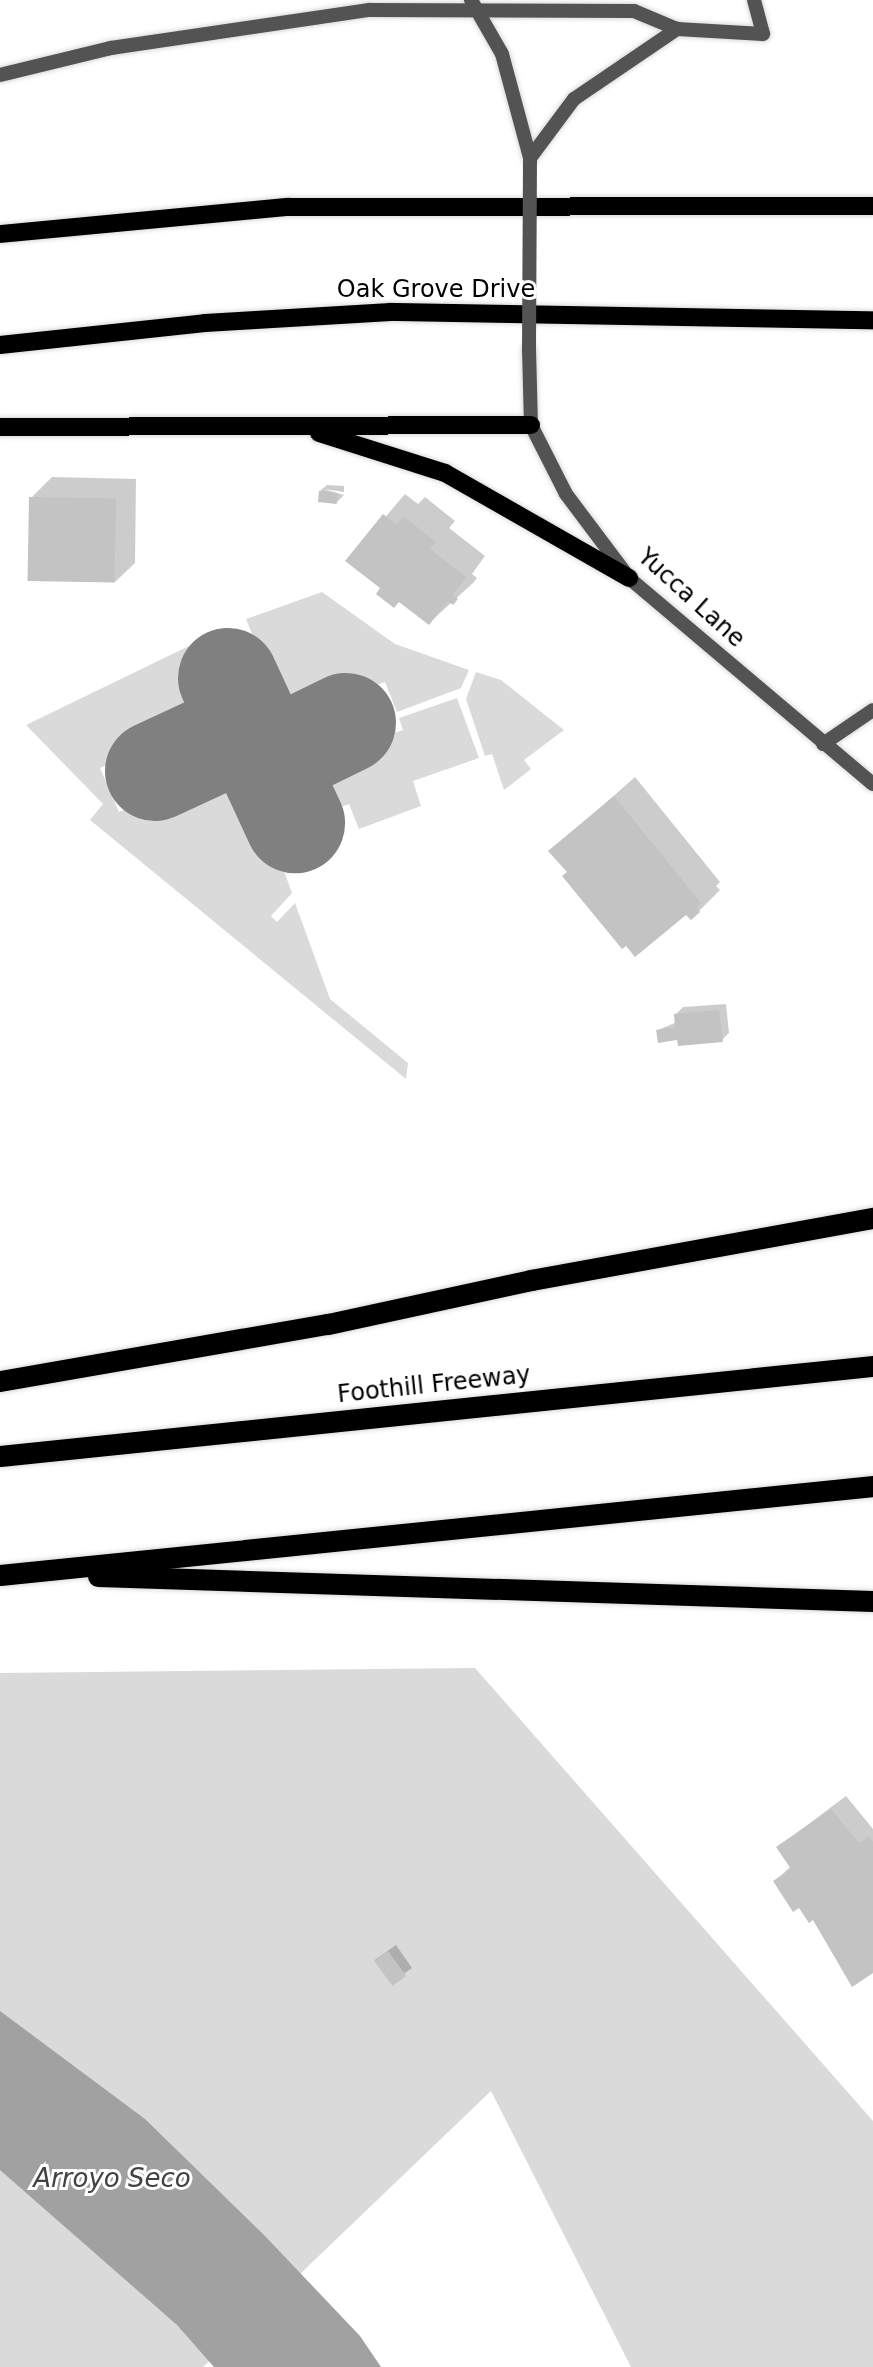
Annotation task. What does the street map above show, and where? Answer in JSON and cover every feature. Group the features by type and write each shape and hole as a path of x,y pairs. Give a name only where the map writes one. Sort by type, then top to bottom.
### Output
{"highway":[{"path":"0,1381 328,1324 531,1280 873,1218"},
{"name":"Foothill Freeway","path":"0,1456 873,1366"},
{"path":"8,1574 873,1486"},
{"path":"8,1574 873,1601"}],"main road":[{"path":"0,234 288,206 873,206"},
{"name":"Oak Grove Drive","path":"0,345 205,323 391,312 873,320"},
{"path":"0,427 233,424 306,428 531,425"},
{"path":"306,428 445,473 629,578"}],"street":[{"path":"0,75 111,48 215,31 369,10 472,4 634,10 677,29 763,33 754,0"},
{"name":"Yucca Lane","path":"472,4 502,54 530,158 531,425 566,494 629,578 873,784"},
{"path":"530,158 574,99 677,29"},
{"path":"823,744 873,710"}],"shaded area":[{"path":"322,592 395,644 469,670 461,688 397,712 385,682 338,698 344,715 286,742 272,740 241,673 264,664 246,619"},
{"path":"191,645 208,686 214,684 231,720 226,730 152,762 146,749 100,768 119,812 164,793 159,778 231,745 244,748 281,829 270,833 292,893 271,916 277,922 295,903 330,999 408,1063 406,1079 90,820 103,804 26,725"},
{"path":"476,672 501,680 564,730 524,760 531,769 504,790 492,754 485,756 466,699"},
{"path":"457,698 479,758 413,781 421,806 359,829 349,804 310,818 286,769 294,758 349,731 355,746 403,730 399,718"},
{"path":"475,1668 873,2121 873,2367 631,2367 491,2091 203,2367 0,2367 0,1673"}],"water":[{"name":"Arroyo Seco","path":"0,2011 145,2119 265,2236 360,2336 381,2367 214,2367 177,2325 0,2170"}],"building":[{"path":"319,491 338,493 337,504 318,502"},
{"path":"29,497 116,499 115,583 28,581"},
{"path":"383,514 397,525 403,516 436,542 430,549 466,577 453,595 458,599 453,605 448,601 429,625 399,602 394,608 376,594 380,588 345,561"},
{"path":"614,796 701,903 697,907 700,912 691,920 686,915 635,957 626,946 622,949 562,876 567,872 548,851"},
{"path":"719,1010 723,1042 678,1046 677,1040 658,1043 656,1030 675,1027 674,1014"},
{"path":"831,1809 859,1843 869,1836 873,1842 873,1973 852,1987 813,1920 809,1923 799,1908 793,1912 773,1881 791,1869 776,1847"},
{"path":"388,1951 406,1976 392,1986 374,1961"}],"taxiway":[{"path":"228,678 295,823"},
{"path":"266,762 346,723"},
{"path":"155,771 250,727"}]}
